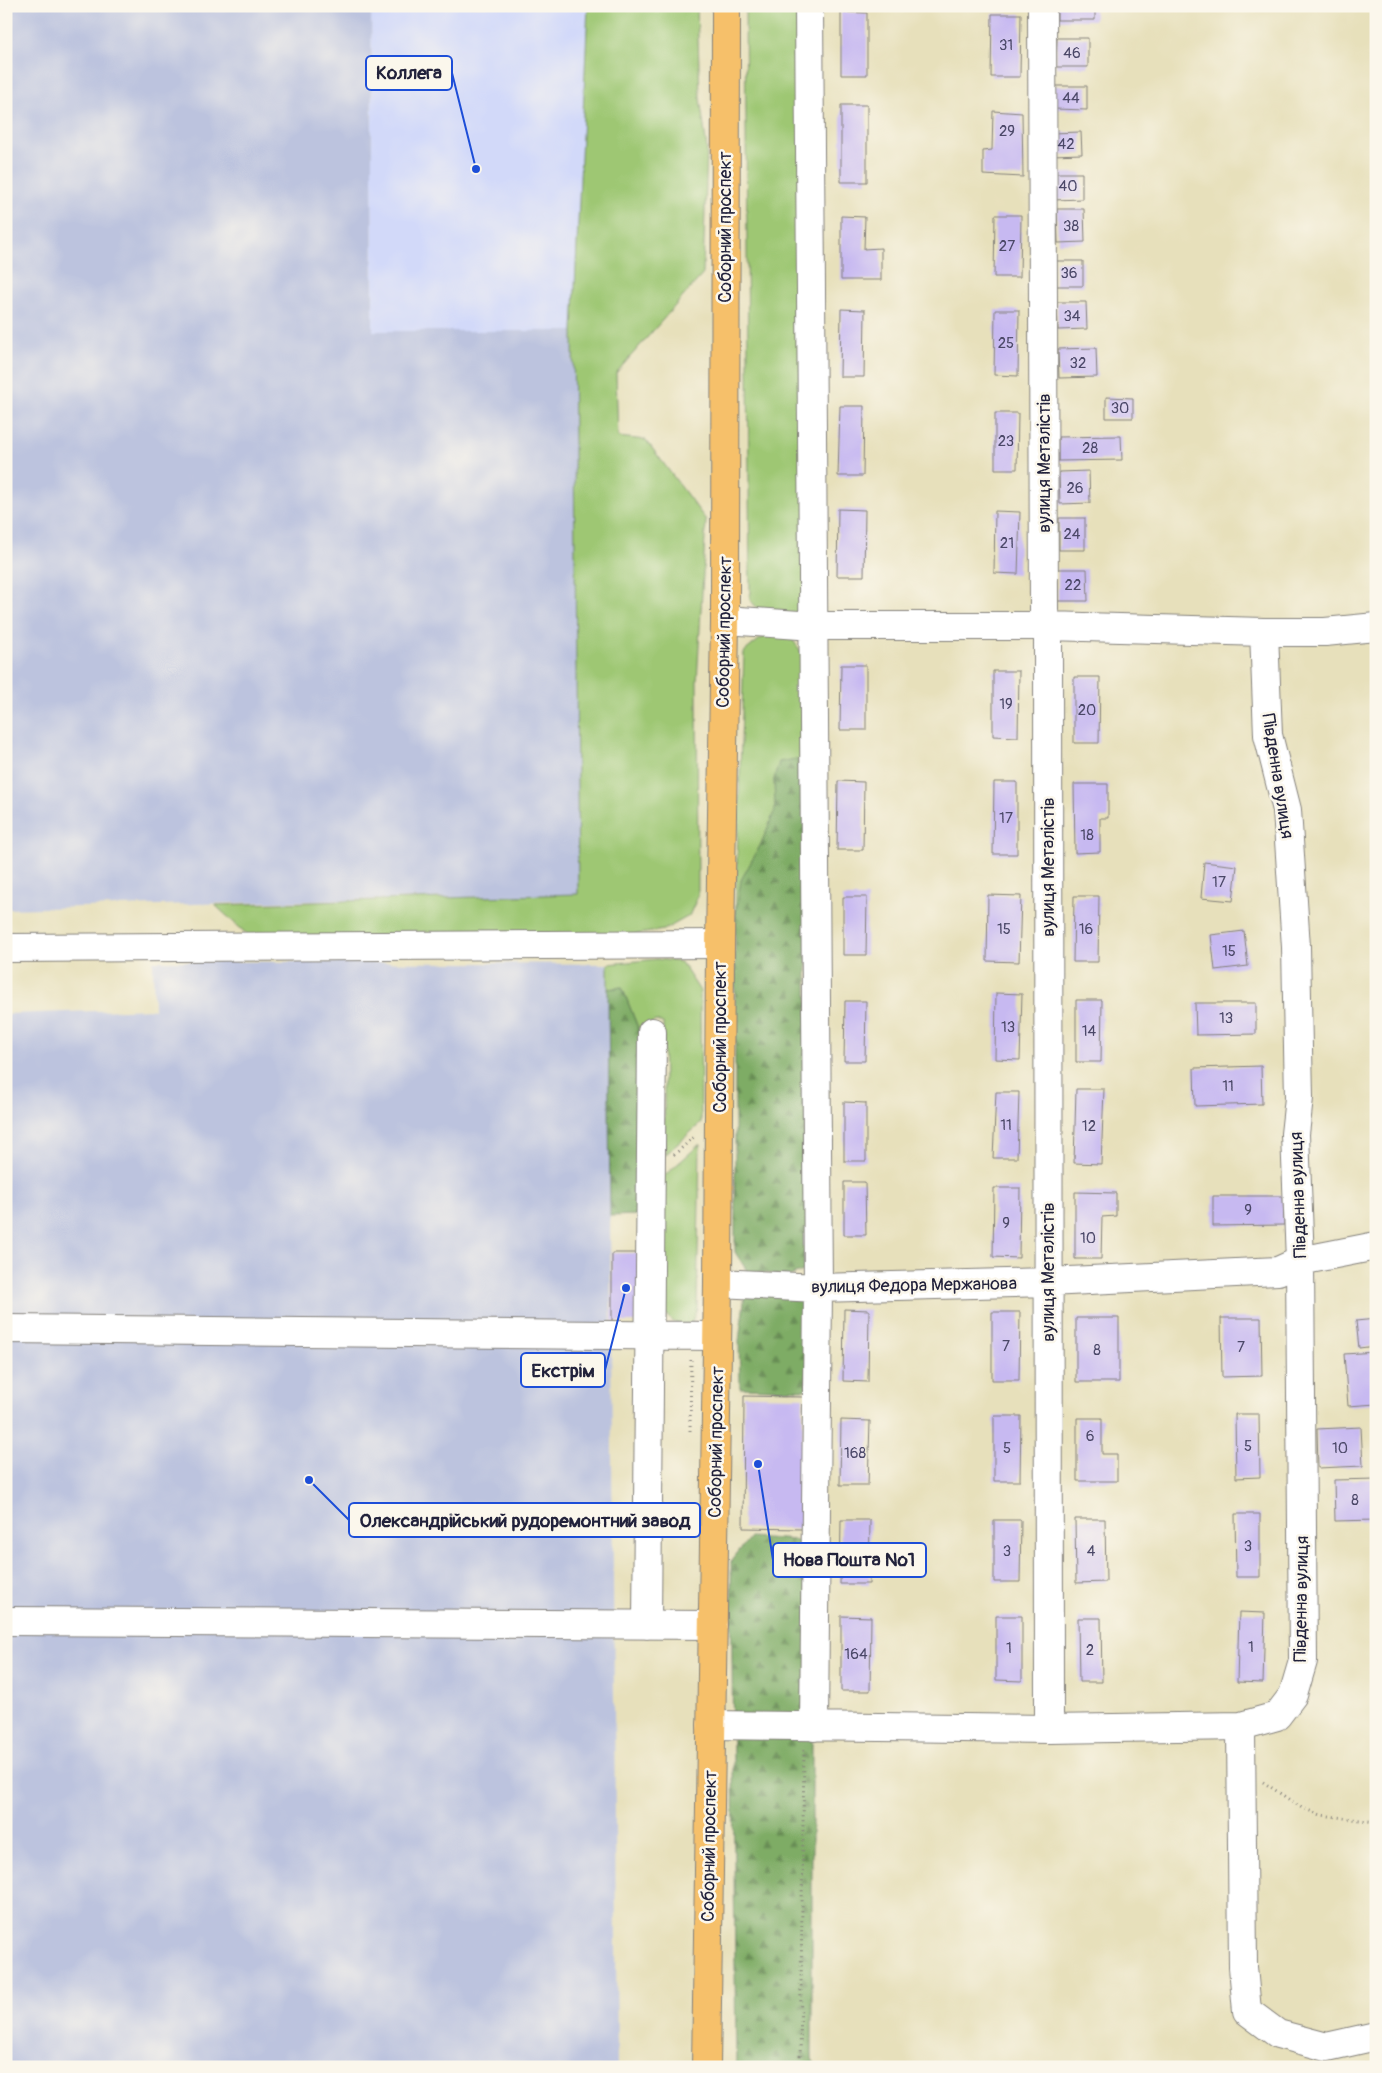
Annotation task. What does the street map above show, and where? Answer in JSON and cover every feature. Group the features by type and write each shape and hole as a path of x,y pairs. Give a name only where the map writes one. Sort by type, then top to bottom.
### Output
{"main road":[{"name":"Соборний проспект","path":"706,2067 718,1283 720,944 725,620 726,6"}],"street":[{"path":"809,6 818,1288 810,1727"},
{"name":"вулиця Металістів","path":"1042,6 1044,602 1048,626 1049,1728"},
{"path":"725,620 814,626 1048,626 1264,632 1325,632 1376,627"},
{"name":"Південна вулиця","path":"711,1725 1049,1728 1241,1726 1277,1716 1293,1695 1303,1662 1300,1261 1295,1134 1299,1098 1296,947 1287,810 1268,735 1264,632"},
{"path":"6,948 720,944"},
{"path":"647,1625 652,1032"},
{"name":"вулиця Федора Мержанова","path":"718,1283 818,1288 1048,1282 1278,1271 1300,1261 1376,1246"},
{"path":"6,1329 717,1336"},
{"path":"6,1621 713,1626"},
{"path":"1241,1726 1243,1968 1247,2011 1278,2034 1327,2046 1376,2036"}],"path":[{"path":"651,1178 719,1113"},
{"path":"794,2067 800,2065 810,1727"},
{"path":"1240,1767 1302,1808 1322,1815 1376,1822"}],"shaded area":[{"path":"6,6 371,6 373,331 573,331 578,894 6,909"},
{"path":"371,6 588,6 573,331 373,331"},
{"path":"153,961 608,964 617,2067 6,2067 6,1014 154,1009"}],"green space":[{"path":"588,6 697,6 700,98 707,149 703,274 616,373 618,437 646,440 706,520 697,682 698,896 689,916 664,930 626,936 252,939 215,905 578,894 573,331"},
{"path":"745,6 803,6 809,617 763,614 750,600"},
{"path":"774,633 792,639 803,654 805,787 774,779 776,810 761,844 735,920 744,652 760,639"},
{"path":"796,759 805,787 810,1255 803,1271 790,1276 747,1271 735,1252 735,920 741,880 761,844 775,810 774,779 779,762"},
{"path":"657,959 681,962 700,991 701,1123 665,1155 663,1023 656,1021 638,1028 622,987 608,989 608,964"},
{"path":"622,987 646,1043 641,1215 610,1216 608,989"},
{"path":"700,1144 697,1309 691,1324 681,1324 671,1320 663,1308 663,1177"},
{"path":"745,1294 792,1296 810,1306 806,1390 740,1388 739,1341"},
{"path":"750,1537 796,1540 807,1550 812,1732 812,2059 817,2067 736,2067 731,1561"}],"building":[{"path":"1057,6 1095,6 1095,20 1057,20"},
{"path":"841,12 867,13 867,75 841,75"},
{"path":"992,14 1021,14 1020,77 991,77"},
{"path":"1057,38 1088,38 1088,67 1056,67"},
{"path":"1054,86 1087,86 1087,110 1054,109"},
{"path":"841,105 867,105 867,182 841,182"},
{"path":"993,111 1022,113 1023,177 983,175 983,151 992,150"},
{"path":"1081,132 1082,154 1052,155 1051,133"},
{"path":"1053,173 1082,173 1082,199 1054,200"},
{"path":"1057,209 1084,209 1085,242 1058,243"},
{"path":"995,215 1021,215 1020,277 994,277"},
{"path":"841,216 865,217 864,249 881,248 881,280 841,280"},
{"path":"1056,261 1083,261 1083,286 1055,286"},
{"path":"1057,302 1086,302 1087,329 1058,330"},
{"path":"841,309 865,310 864,377 840,377"},
{"path":"995,310 1019,310 1018,376 994,375"},
{"path":"1096,348 1097,377 1059,378 1058,349"},
{"path":"1106,397 1133,398 1133,418 1106,418"},
{"path":"840,406 864,406 863,476 838,476"},
{"path":"995,413 1018,413 1017,469 995,469"},
{"path":"1121,436 1122,460 1058,461 1058,437"},
{"path":"1089,471 1090,503 1060,504 1059,472"},
{"path":"838,509 865,510 864,576 837,576"},
{"path":"995,511 1020,512 1018,574 994,573"},
{"path":"1059,518 1085,518 1085,550 1059,550"},
{"path":"1058,569 1087,569 1088,601 1058,601"},
{"path":"841,665 866,665 866,730 840,730"},
{"path":"993,671 1019,671 1018,737 993,736"},
{"path":"1074,677 1100,677 1099,743 1074,743"},
{"path":"838,781 864,782 863,850 837,850"},
{"path":"994,782 1017,782 1017,854 993,854"},
{"path":"1074,784 1108,784 1108,818 1100,818 1100,852 1075,853"},
{"path":"1204,862 1237,866 1233,901 1201,898"},
{"path":"988,895 1021,896 1019,962 987,961"},
{"path":"1074,896 1099,896 1098,962 1073,962"},
{"path":"843,897 867,897 866,955 843,955"},
{"path":"1244,931 1248,966 1215,970 1211,935"},
{"path":"996,993 1022,994 1020,1060 995,1059"},
{"path":"1076,1000 1102,1000 1101,1062 1076,1062"},
{"path":"845,1001 866,1001 865,1061 844,1061"},
{"path":"1195,1003 1256,1003 1256,1034 1196,1035"},
{"path":"1261,1066 1262,1104 1195,1106 1194,1068"},
{"path":"1076,1089 1104,1089 1101,1164 1074,1163"},
{"path":"996,1092 1019,1092 1017,1158 993,1158"},
{"path":"844,1102 866,1103 866,1161 844,1161"},
{"path":"844,1182 865,1182 866,1235 844,1235"},
{"path":"994,1188 1020,1188 1019,1258 993,1257"},
{"path":"1075,1192 1116,1193 1116,1216 1102,1217 1101,1259 1075,1259"},
{"path":"1213,1196 1283,1196 1284,1225 1213,1226"},
{"path":"612,1253 641,1253 641,1322 612,1322"},
{"path":"844,1309 869,1310 868,1382 843,1381"},
{"path":"992,1312 1020,1312 1019,1380 992,1380"},
{"path":"1076,1318 1119,1318 1119,1382 1076,1382"},
{"path":"1221,1318 1261,1318 1262,1376 1222,1377"},
{"path":"1376,1319 1376,1346 1359,1348 1356,1321"},
{"path":"1376,1352 1376,1404 1348,1406 1344,1354"},
{"path":"744,1396 803,1397 802,1529 743,1528"},
{"path":"1235,1414 1259,1414 1260,1477 1236,1478"},
{"path":"994,1416 1021,1416 1020,1481 994,1481"},
{"path":"1077,1418 1102,1418 1102,1454 1117,1454 1117,1481 1077,1481"},
{"path":"841,1420 870,1421 868,1485 840,1485"},
{"path":"1361,1427 1363,1466 1318,1468 1317,1429"},
{"path":"1376,1479 1376,1520 1335,1521 1334,1480"},
{"path":"1235,1514 1260,1514 1260,1577 1236,1577"},
{"path":"1075,1519 1105,1519 1106,1582 1076,1583"},
{"path":"841,1520 870,1520 869,1584 840,1584"},
{"path":"994,1520 1021,1520 1020,1582 994,1582"},
{"path":"1239,1612 1265,1613 1263,1683 1237,1682"},
{"path":"841,1616 871,1617 870,1691 841,1691"},
{"path":"996,1616 1022,1616 1022,1681 996,1680"},
{"path":"1078,1618 1101,1618 1102,1682 1079,1682"}],"place":[{"name":"Коллега","path":"476,169"},
{"name":"Екстрім","path":"626,1288"},
{"name":"Нова Пошта №1","path":"758,1464"},
{"name":"Олександрійський рудоремонтний завод","path":"309,1480"}]}
